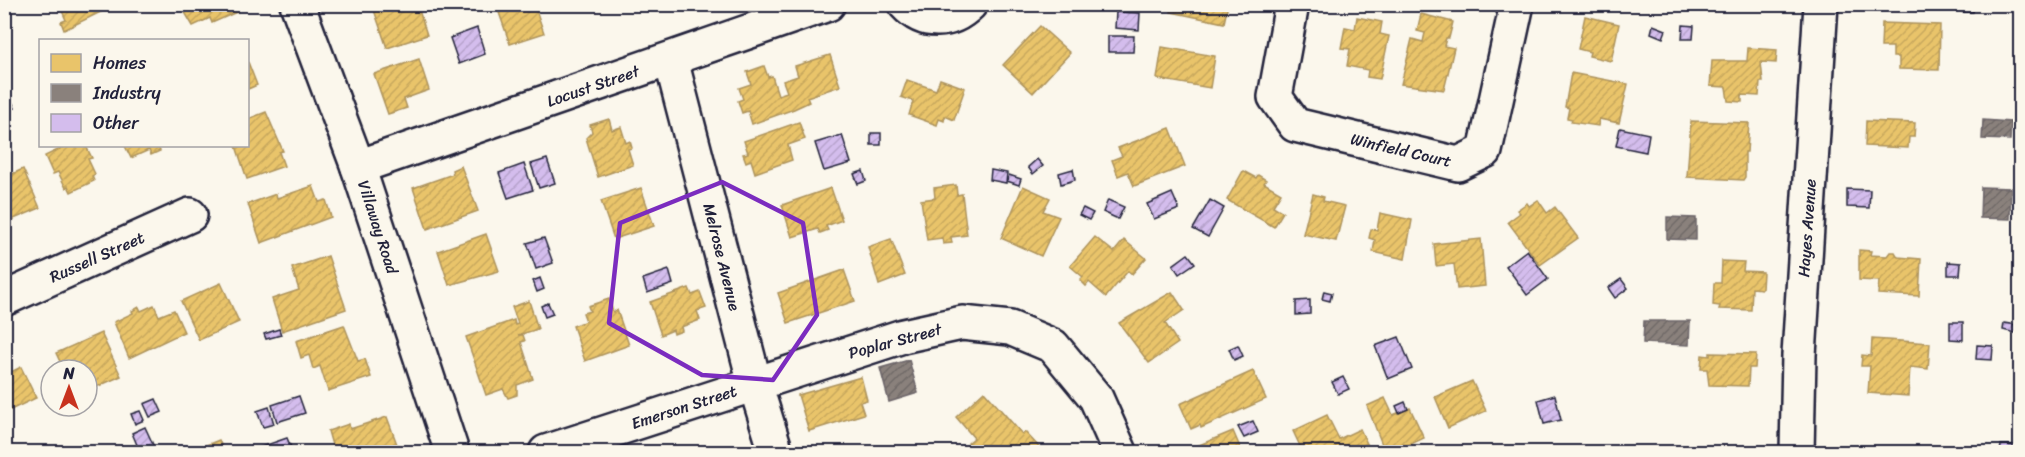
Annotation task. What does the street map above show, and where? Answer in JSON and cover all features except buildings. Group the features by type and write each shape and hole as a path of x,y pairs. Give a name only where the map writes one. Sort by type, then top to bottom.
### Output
{"street":[{"name":"Villaway Road","path":"297,4 358,167 452,453"},
{"name":"Locust Street","path":"358,167 828,4"},
{"path":"905,4 919,16 933,20 948,18 962,12 970,4"},
{"name":"Winfield Court","path":"1292,4 1275,97 1295,125 1458,165 1485,151 1517,4"},
{"name":"Hayes Avenue","path":"1797,453 1799,355 1821,4"},
{"name":"Melrose Avenue","path":"671,60 755,384 777,453"},
{"name":"Russell Street","path":"4,299 190,215"},
{"name":"Poplar Street","path":"755,384 903,336 962,323 1010,328 1053,346 1096,398 1120,453"},
{"name":"Emerson Street","path":"546,453 755,384"}],"highlighted area":[{"path":"722,182 803,223 817,315 773,380 702,375 609,323 620,223"}]}
